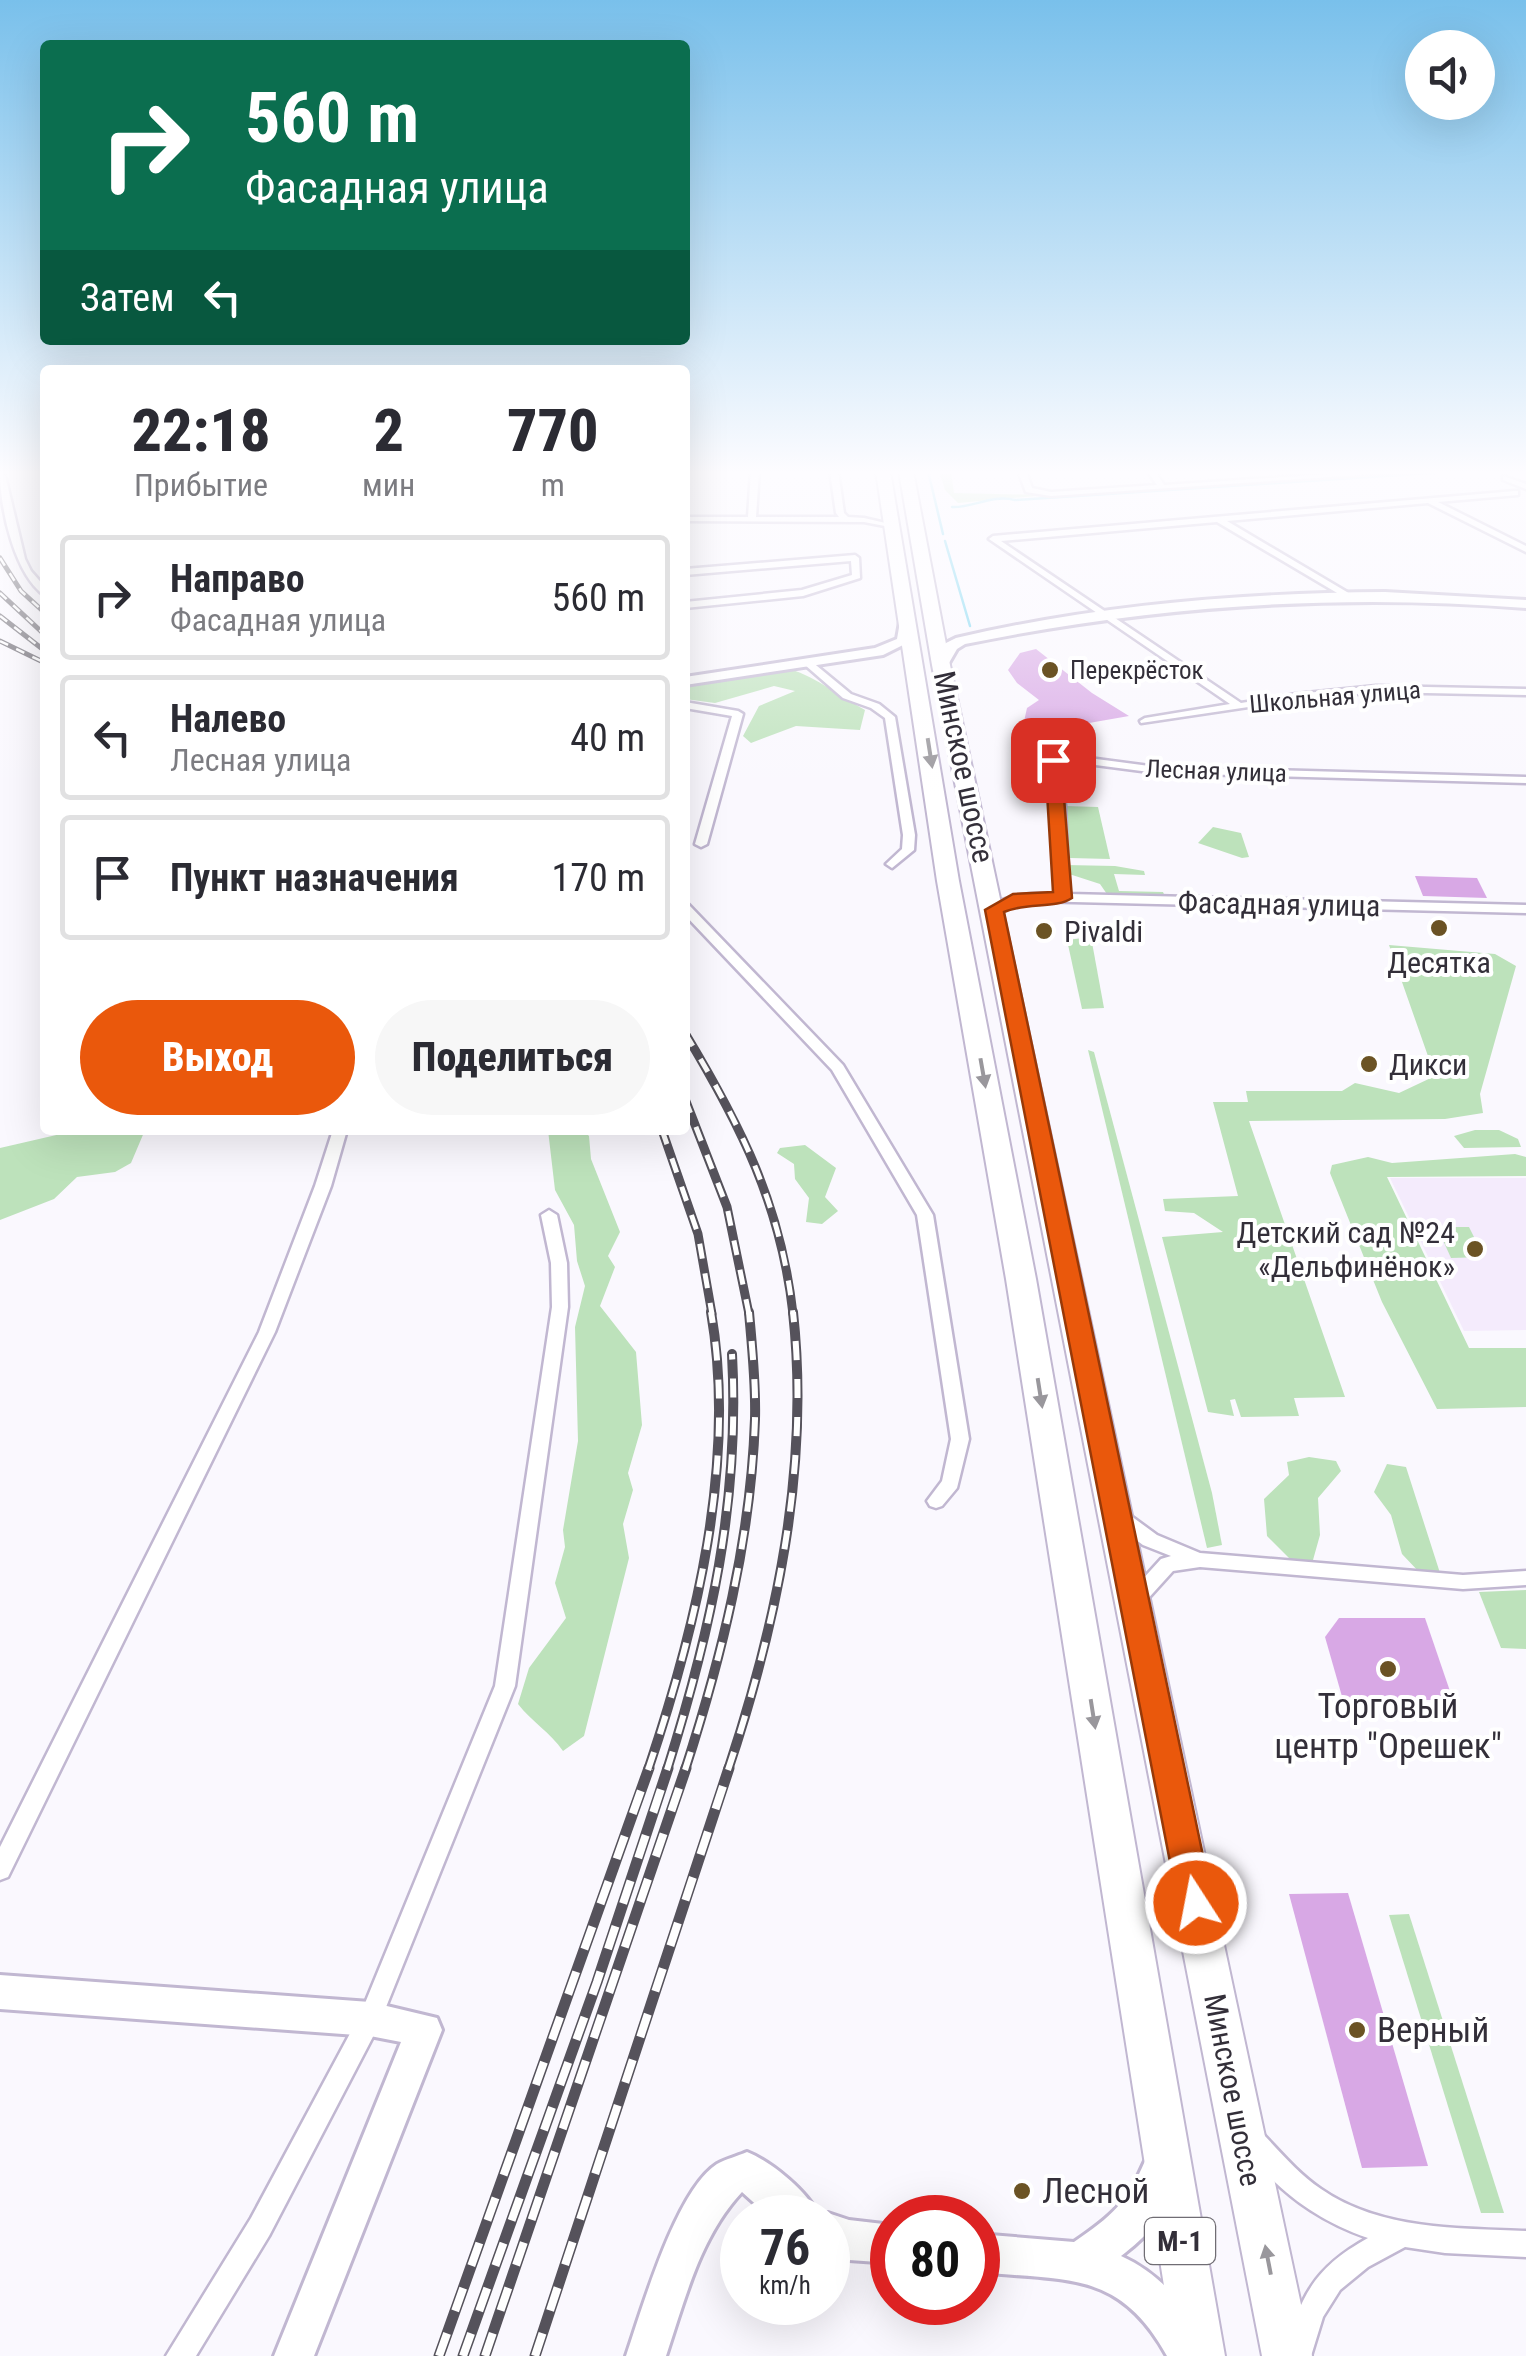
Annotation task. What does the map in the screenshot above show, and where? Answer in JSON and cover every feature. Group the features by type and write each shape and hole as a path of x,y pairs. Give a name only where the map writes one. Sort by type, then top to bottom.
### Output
{"highway":[{"name":"Минское шоссе","path":"908,581 991,895 1287,2356"},
{"name":"Минское шоссе","path":"916,581 919,619"},
{"name":"Минское шоссе","path":"929,670 948,881 1021,1279 1200,2356"}],"street":[{"path":"690,605 803,593 841,581"},
{"path":"1056,581 1238,706"},
{"path":"1323,581 1349,596"},
{"path":"878,652 929,670 951,646 986,635 1238,602 1349,596 1526,604"},
{"path":"690,680 878,652 904,641 919,619 953,633 986,635"},
{"path":"808,662 847,696 875,706 890,717 909,835 908,850 892,864"},
{"name":"Школьная улица","path":"1144,720 1376,689 1479,688 1526,692"},
{"path":"690,706 738,714 702,844"},
{"name":"Лесная улица","path":"1062,898 1059,804 1050,756 1157,770 1526,780"},
{"name":"Фасадная улица","path":"991,895 1006,892 1062,898 1526,909"},
{"name":"Фасадная улица","path":"991,895 1006,901 1032,897"},
{"path":"690,913 838,1068 925,1215 960,1439 951,1483 936,1502"},
{"path":"0,1870 267,1332 338,1135"},
{"path":"180,2356 260,2227 370,2019 505,1686 560,1308 558,1263 549,1214"},
{"path":"1117,1516 1150,1540 1200,1560"},
{"path":"1134,1601 1168,1564 1200,1560 1463,1582 1526,1578"},
{"path":"0,1992 370,2019 424,2030 294,2356"},
{"path":"1082,2260 1145,2211 1158,2175 1160,2126"},
{"path":"1241,2129 1314,2200 1336,2213 1400,2236 1526,2244"},
{"path":"646,2356 698,2220 729,2177 747,2171 774,2195"},
{"path":"1296,2356 1307,2317 1326,2284 1347,2262 1400,2236"},
{"path":"1000,2254 1082,2260 1128,2278 1150,2293 1177,2329 1190,2356"}],"shaded area":[{"name":"Детский сад №24 «Дельфинёнок»","path":"1390,1178 1526,1178 1526,1330 1464,1331"}],"green space":[{"path":"790,669 865,710 860,730 796,726 751,743 743,736 759,706 795,691 774,686 715,703 690,700 690,683"},
{"path":"1065,806 1098,807 1110,859 1070,858"},
{"path":"1213,827 1241,833 1249,857 1198,843"},
{"path":"1066,865 1144,871 1145,875 1114,874 1119,891 1163,892 1166,899 1109,897 1100,884 1066,873"},
{"path":"1091,937 1104,1008 1082,1009 1067,940"},
{"path":"1389,945 1495,954 1516,966 1480,1094 1483,1113 1445,1119 1249,1121 1345,1397 1294,1398 1299,1416 1241,1417 1235,1399 1230,1400 1234,1416 1208,1412 1162,1237 1223,1232 1194,1213 1165,1211 1163,1199 1238,1196 1213,1102 1248,1102 1246,1091 1342,1091 1355,1083 1399,1093 1435,1076"},
{"path":"1088,1050 1094,1052 1212,1493 1222,1545 1207,1548"},
{"path":"1475,1130 1499,1130 1518,1139 1521,1147 1464,1148 1454,1136"},
{"path":"56,1135 143,1135 131,1163 115,1172 77,1177 54,1199 0,1220 0,1148"},
{"path":"549,1135 588,1135 591,1159 620,1232 608,1256 615,1267 600,1306 636,1352 642,1425 628,1473 633,1490 623,1524 629,1558 584,1736 563,1751 518,1704 529,1668 566,1618 555,1583 565,1547 563,1530 578,1441 575,1327 585,1286 577,1261 574,1225 555,1190"},
{"path":"805,1145 836,1168 825,1197 838,1211 822,1224 806,1222 809,1198 795,1179 794,1164 777,1153 780,1148"},
{"path":"1515,1154 1526,1157 1526,1176 1387,1177 1469,1348 1526,1348 1526,1407 1437,1409 1382,1302 1330,1173 1332,1165 1368,1157 1392,1163"},
{"path":"1437,1227 1469,1227 1484,1257 1451,1258"},
{"path":"1309,1457 1336,1461 1341,1471 1318,1498 1320,1535 1313,1560 1293,1562 1267,1536 1264,1499 1289,1475 1287,1462"},
{"path":"1387,1464 1406,1467 1440,1573 1421,1574 1402,1554 1391,1515 1374,1492"},
{"path":"1526,1590 1526,1649 1501,1648 1479,1592"},
{"path":"1409,1914 1504,2213 1481,2213 1389,1915"}],"building":[{"path":"1036,649 1129,716 1032,733 1023,726 1027,708 1039,700 1017,683 1008,670 1020,653"},
{"path":"1415,876 1477,878 1487,898 1423,896"},
{"name":"Торговый центр \"Орешек\"","path":"1339,1618 1425,1618 1453,1700 1343,1700 1325,1637"},
{"name":"Верный","path":"1348,1893 1428,2166 1362,2168 1289,1894"}],"waterway":[{"path":"957,581 970,626"}],"railway":[{"path":"15,581 40,608"},
{"path":"0,593 40,630"},
{"path":"0,616 40,647"},
{"path":"0,641 40,661"},
{"path":"690,1042 755,1167 779,1237 793,1314"},
{"path":"690,1112 727,1207 749,1314"},
{"path":"664,1135 698,1234 712,1314"},
{"path":"648,1770 682,1660 707,1544 719,1427 718,1369 711,1312"},
{"path":"685,1770 722,1640 748,1508 755,1406 749,1312"},
{"path":"728,1770 761,1658 785,1544 797,1428 793,1312"},
{"path":"667,1770 709,1616 727,1514 732,1354"},
{"path":"439,2356 649,1768"},
{"path":"463,2356 597,1982 668,1768"},
{"path":"485,2356 686,1768"},
{"path":"535,2356 729,1768"}],"place":[{"name":"Перекрёсток","path":"1050,670"},
{"name":"Десятка","path":"1439,928"},
{"name":"Pivaldi","path":"1044,931"},
{"name":"Дикси","path":"1369,1064"},
{"name":"Детский сад №24 «Дельфинёнок»","path":"1475,1249"},
{"name":"Торговый центр \"Орешек\"","path":"1388,1669"},
{"name":"Верный","path":"1357,2030"},
{"name":"Лесной","path":"1022,2191"}],"route":[{"path":"1053,760 1063,864 1062,898 1019,898 994,910 1196,1903"}]}
